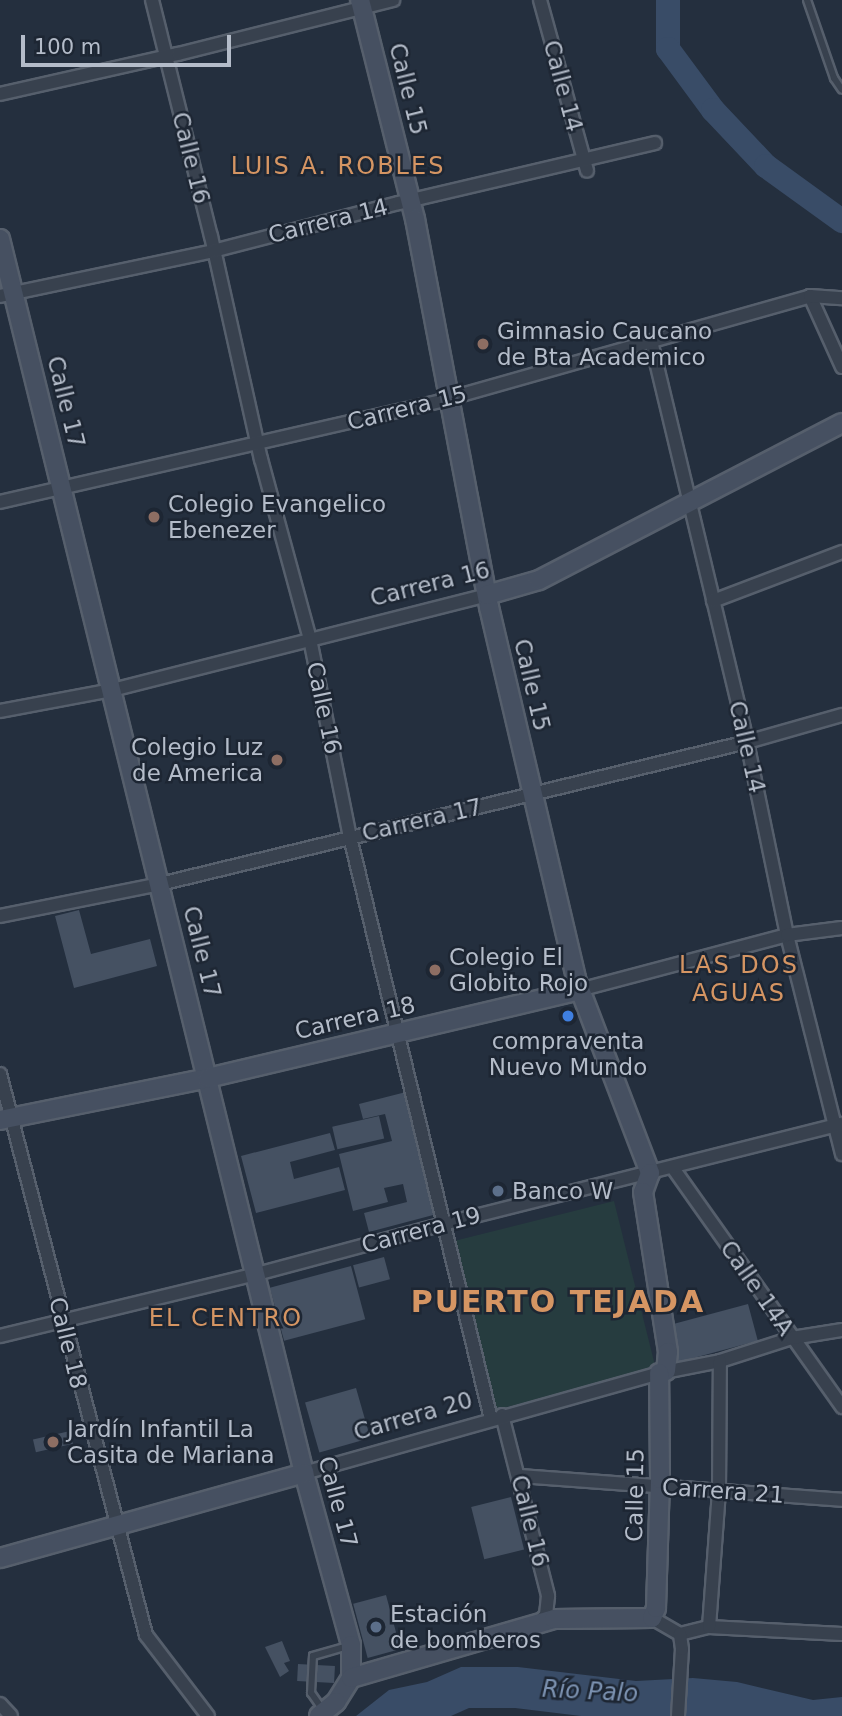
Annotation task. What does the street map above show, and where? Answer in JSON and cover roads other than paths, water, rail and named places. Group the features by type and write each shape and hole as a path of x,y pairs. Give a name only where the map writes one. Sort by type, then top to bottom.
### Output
{"street":[{"name":"Calle 16","path":"152,0 257,443 310,639 350,837 443,1224 497,1417 520,1476 548,1597 546,1615 536,1624"},
{"path":"0,94 166,56 361,5 393,0"},
{"name":"Calle 14","path":"540,0 585,166"},
{"name":"Calle 15","path":"361,5 409,201 487,595 579,990 650,1173 643,1192 668,1352 663,1372 656,1608 652,1619"},
{"name":"Carrera 14","path":"7,294 213,251 409,201 585,166 655,143"},
{"name":"Calle 17","path":"0,239 7,294 62,487 304,1473 351,1645 351,1678"},
{"path":"810,296 842,366"},
{"name":"Carrera 15","path":"0,502 449,398 810,296 842,298"},
{"name":"Calle 14","path":"651,341 747,742 787,935 839,1125 842,1154"},
{"name":"Carrera 16","path":"0,710 112,690 539,580 842,423"},
{"path":"713,601 842,552"},
{"name":"Carrera 17","path":"0,916 160,884 747,742 842,715"},
{"name":"Carrera 18","path":"5,1119 397,1034 579,990 787,935 842,928"},
{"name":"Calle 18","path":"0,1074 5,1119 146,1635 208,1716"},
{"name":"Carrera 19","path":"0,1336 257,1274 443,1224 839,1125"},
{"name":"Calle 14A","path":"673,1168 842,1407"},
{"name":"Carrera 20","path":"0,1558 663,1372 720,1361 792,1338 842,1330"},
{"path":"709,1627 719,1491 720,1361"},
{"name":"Carrera 21","path":"520,1476 842,1500"},
{"path":"548,1597 554,1610 565,1618"},
{"path":"322,1714 336,1702 351,1678 565,1618 652,1619 680,1634 709,1627 842,1634"},
{"path":"678,1716 682,1649 680,1634"}],"lane":[{"path":"807,0 834,78 842,90"},
{"path":"322,1714 311,1693 313,1656 351,1645"}],"water":[{"name":"Río Palo","path":"461,1667 518,1667 636,1681 693,1678 737,1682 813,1700 842,1697 842,1716 581,1716 515,1708 469,1708 451,1716 356,1716 389,1690 427,1682"}],"waterway":[{"path":"668,0 668,49 713,110 766,166 842,221"}],"place":[{"name":"Gimnasio Caucano de Bta Academico","path":"483,344"},
{"name":"Colegio Evangelico Ebenezer","path":"154,517"},
{"name":"Colegio Luz de America","path":"277,760"},
{"name":"Colegio El Globito Rojo","path":"435,970"},
{"name":"compraventa Nuevo Mundo","path":"568,1016"},
{"name":"Banco W","path":"498,1191"},
{"name":"Jardín Infantil La Casita de Mariana","path":"53,1442"},
{"name":"Estación de bomberos","path":"376,1627"}],"district":[{"name":"LUIS A. ROBLES","path":"338,167"},
{"name":"LAS DOS AGUAS","path":"739,980"},
{"name":"PUERTO TEJADA","path":"558,1302"},
{"name":"EL CENTRO","path":"226,1319"}]}
